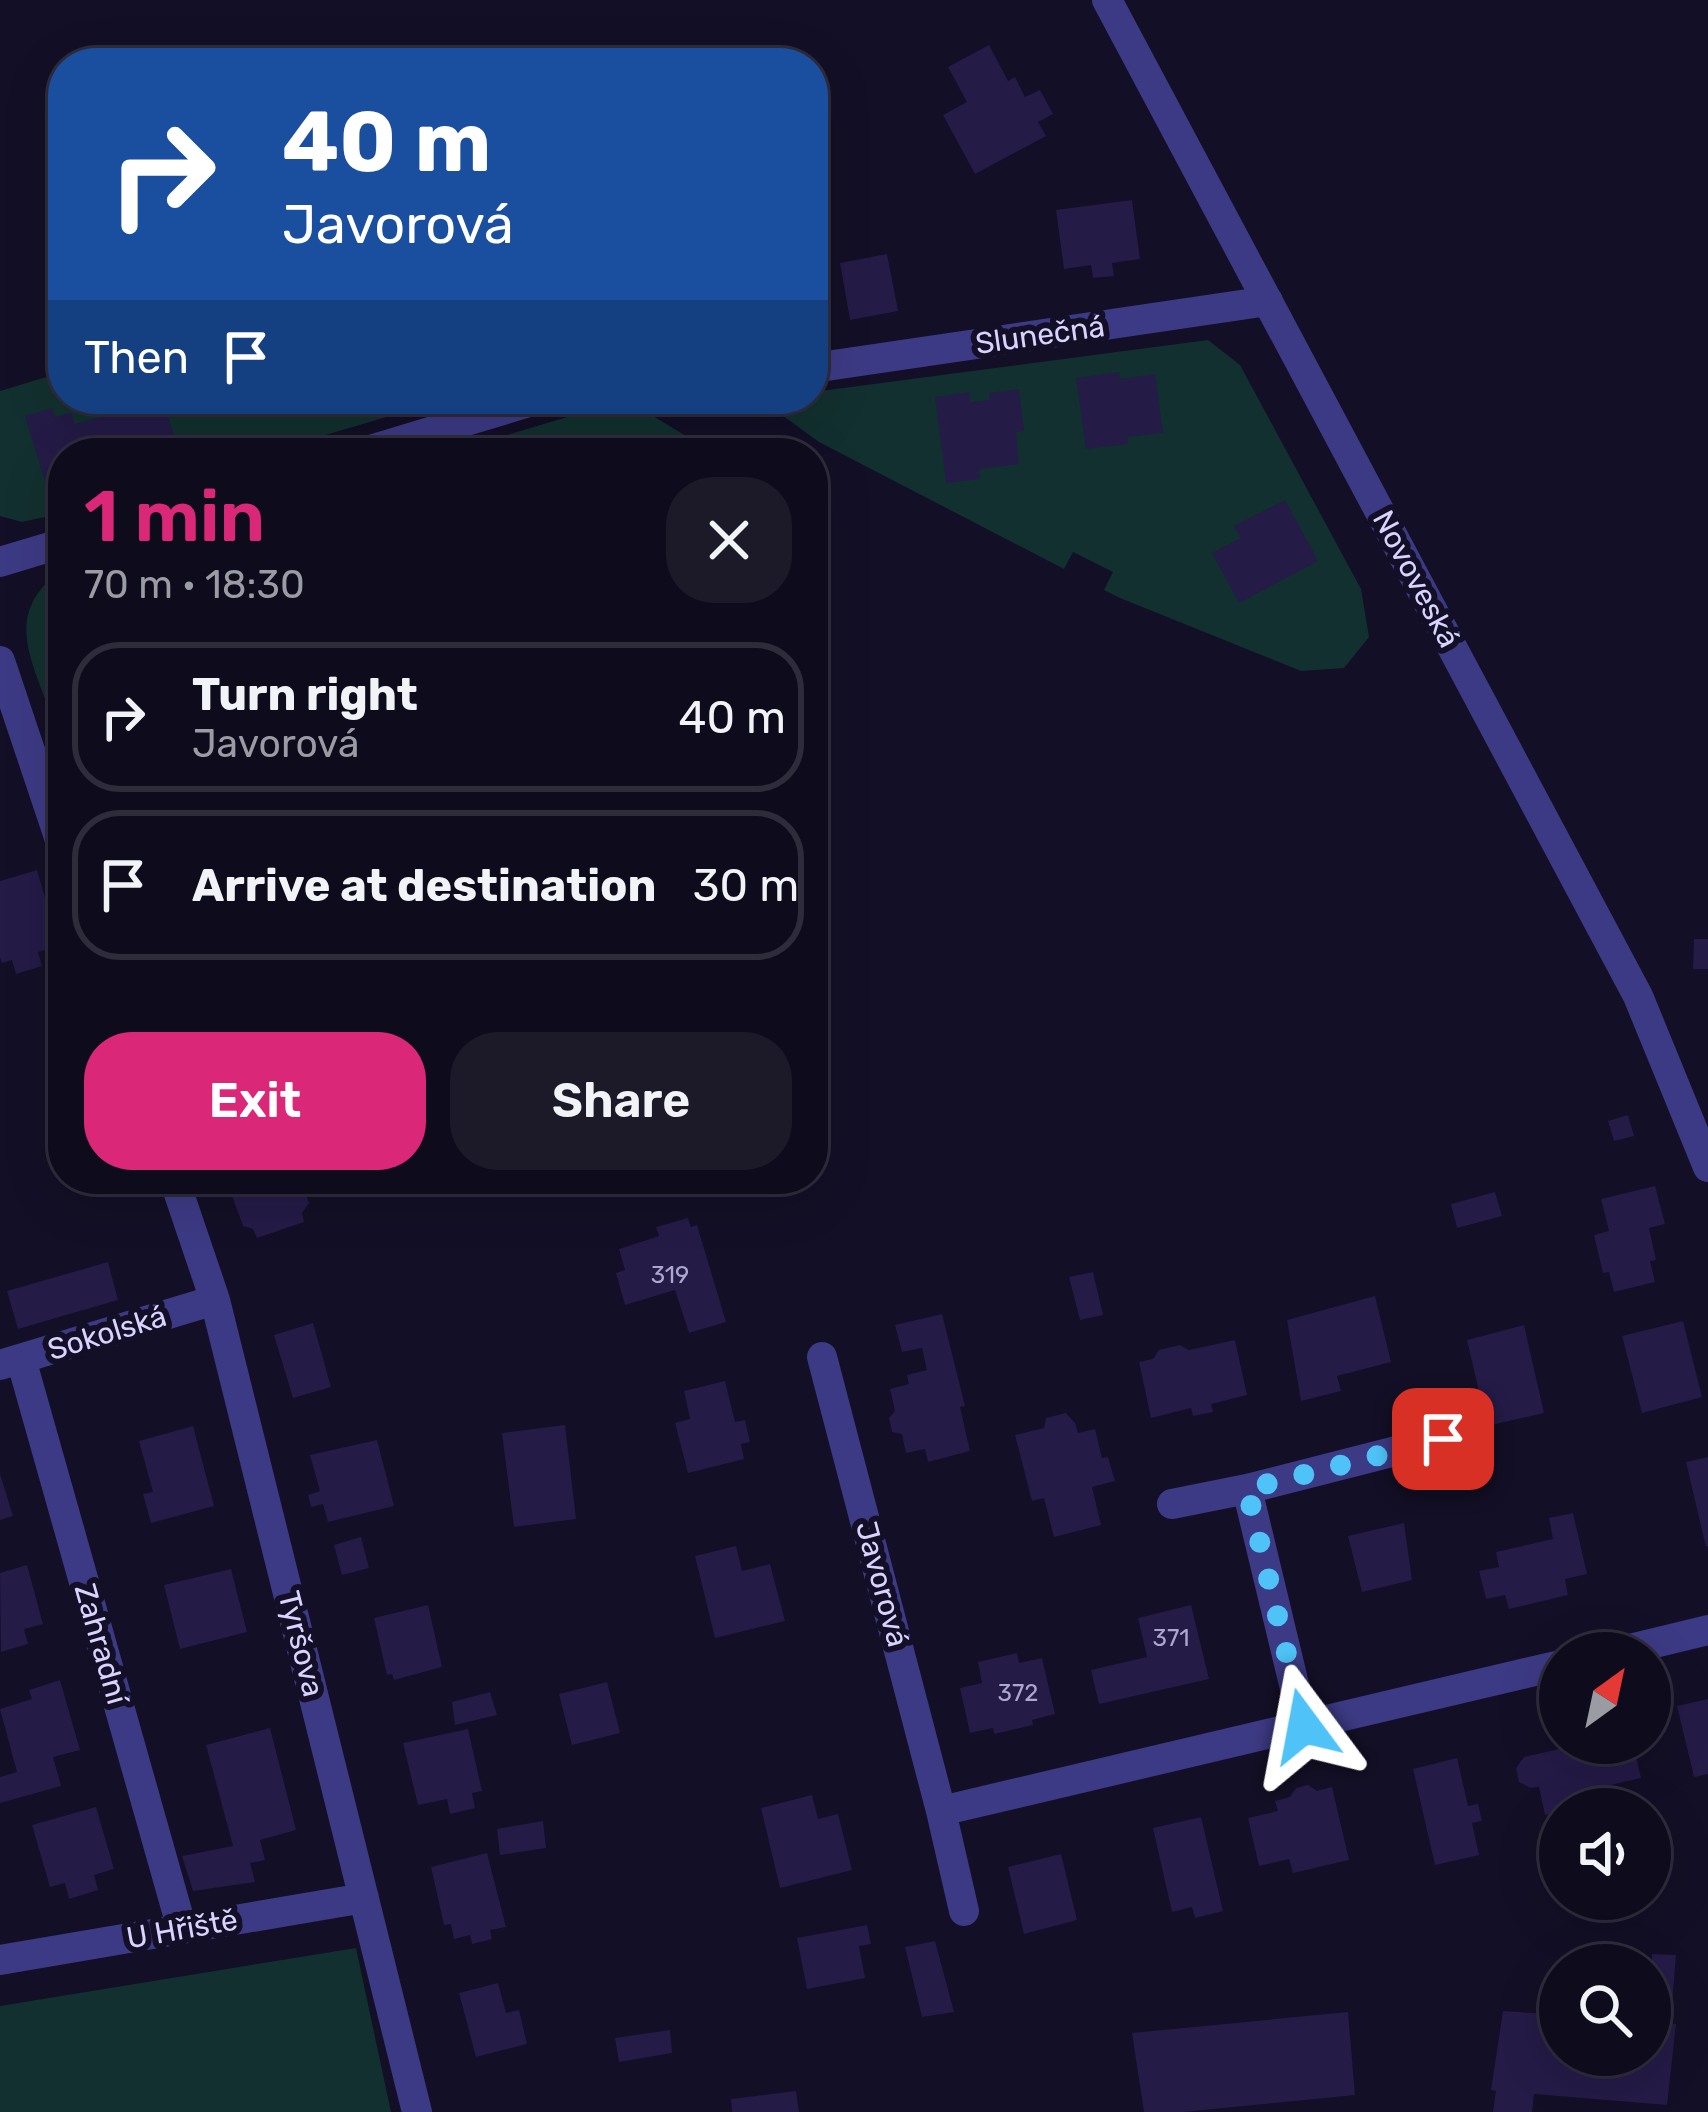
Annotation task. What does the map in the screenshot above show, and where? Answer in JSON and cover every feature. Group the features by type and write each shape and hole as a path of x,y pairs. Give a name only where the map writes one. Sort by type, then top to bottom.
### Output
{"street":[{"name":"Novoveská","path":"1107,0 1638,996 1708,1167"},
{"name":"Slunečná","path":"828,366 1268,302"},
{"path":"410,438 489,414"},
{"path":"0,562 48,547"},
{"path":"0,661 48,804"},
{"name":"Tyršova","path":"179,1194 215,1300 417,2112"},
{"name":"Sokolská","path":"10,1362 215,1300"},
{"name":"Javorová","path":"822,1357 964,1911"},
{"name":"Zahradní","path":"10,1362 182,1929"},
{"path":"1172,1504 1443,1439"},
{"path":"1247,1489 1304,1726"},
{"path":"1671,1639 1708,1630"},
{"path":"941,1811 1539,1671"},
{"name":"U Hřiště","path":"0,1960 364,1898"}],"green space":[{"path":"1208,340 1240,365 1361,589 1369,637 1344,668 1301,671 1120,598 1104,590 1113,572 1073,552 1064,569 828,447 828,438 814,438 781,414 828,414 828,390"},
{"path":"48,377 48,414 396,414 316,438 48,438 48,516 22,522 0,516 0,391"},
{"path":"650,414 689,438 498,438 567,417"},
{"path":"48,582 48,705 27,636 27,619"},
{"path":"356,1948 391,2112 0,2112 0,2006"}],"building":[{"path":"989,45 1008,81 1015,77 1025,97 1040,90 1053,114 1038,122 1046,136 975,174 943,115 967,102 948,67"},
{"path":"1132,200 1140,259 1112,263 1114,276 1093,278 1091,265 1064,269 1056,210"},
{"path":"887,254 898,311 850,320 840,263"},
{"path":"1119,372 1120,379 1155,374 1163,433 1127,437 1128,444 1086,449 1076,378"},
{"path":"1019,389 1024,431 1016,432 1019,464 979,469 980,479 946,483 935,397 970,392 970,402 990,400 989,393"},
{"path":"48,409 55,417 72,414 75,424 112,414 168,414 175,438 48,438 48,491 25,416"},
{"path":"1285,500 1318,561 1239,603 1212,553 1241,538 1234,526"},
{"path":"37,870 48,908 48,949 38,952 42,966 16,974 12,960 2,963 0,881"},
{"path":"1694,939 1708,939 1708,969 1693,969"},
{"path":"1628,1115 1634,1136 1614,1141 1608,1121"},
{"path":"1655,1186 1665,1224 1649,1228 1655,1282 1614,1292 1609,1272 1603,1273 1594,1235 1609,1231 1601,1199"},
{"path":"1495,1192 1502,1216 1457,1228 1451,1204"},
{"path":"231,1194 306,1194 309,1203 302,1213 304,1222 257,1238 253,1229 243,1226"},
{"path":"688,1218 691,1227 697,1225 726,1322 689,1333 675,1290 625,1305 616,1273 625,1270 619,1249 659,1236 656,1227"},
{"path":"108,1262 118,1300 18,1329 7,1291"},
{"path":"1093,1272 1103,1315 1080,1320 1069,1277"},
{"path":"1375,1296 1391,1362 1337,1376 1341,1391 1301,1401 1287,1320"},
{"path":"942,1314 965,1406 960,1407 970,1451 928,1462 925,1449 906,1453 902,1434 892,1432 889,1418 895,1411 890,1389 909,1384 907,1375 927,1370 922,1348 902,1352 895,1325"},
{"path":"1683,1321 1702,1397 1642,1413 1622,1336"},
{"path":"313,1323 331,1387 293,1398 274,1335"},
{"path":"1524,1325 1544,1413 1487,1426 1467,1340"},
{"path":"1235,1340 1247,1395 1211,1404 1213,1412 1193,1416 1191,1408 1151,1418 1139,1362 1180,1345 1189,1350"},
{"path":"725,1381 735,1422 745,1420 750,1442 741,1444 744,1459 688,1473 675,1423 690,1419 684,1391"},
{"path":"1066,1413 1078,1433 1095,1429 1102,1458 1108,1457 1115,1481 1092,1487 1101,1525 1054,1537 1044,1498 1032,1501 1015,1435 1044,1428 1046,1418"},
{"path":"565,1425 576,1519 514,1527 502,1433"},
{"path":"193,1426 214,1506 151,1523 143,1494 153,1492 139,1441"},
{"path":"377,1440 394,1506 328,1522 323,1504 311,1507 308,1495 320,1491 310,1455"},
{"path":"1708,1457 1708,1546 1706,1547 1686,1462"},
{"path":"0,1474 13,1516 0,1520"},
{"path":"1573,1513 1587,1574 1565,1579 1568,1595 1509,1609 1505,1595 1486,1599 1479,1571 1499,1567 1496,1552 1553,1539 1549,1518"},
{"path":"1404,1523 1412,1580 1362,1592 1348,1536"},
{"path":"361,1537 369,1568 342,1575 334,1545"},
{"path":"736,1546 742,1571 770,1564 785,1621 715,1638 695,1556"},
{"path":"27,1565 43,1624 24,1629 28,1644 1,1652 0,1573"},
{"path":"231,1569 247,1632 180,1649 164,1585"},
{"path":"428,1605 442,1667 394,1680 392,1674 387,1675 374,1618"},
{"path":"1191,1605 1209,1679 1099,1704 1091,1670 1147,1657 1138,1618"},
{"path":"1017,1653 1019,1663 1042,1658 1055,1714 994,1734 993,1728 970,1733 960,1688 982,1683 978,1662"},
{"path":"60,1680 80,1750 53,1757 61,1786 0,1803 0,1777 17,1772 0,1709 32,1699 29,1690"},
{"path":"607,1682 620,1733 572,1745 559,1694"},
{"path":"490,1692 497,1715 455,1725 452,1702"},
{"path":"1708,1699 1708,1774 1694,1777 1677,1706"},
{"path":"270,1728 296,1830 260,1840 265,1860 250,1863 255,1882 193,1891 182,1856 233,1846 206,1745"},
{"path":"468,1729 482,1791 472,1793 475,1808 450,1814 447,1799 418,1805 403,1743"},
{"path":"1539,1754 1539,1764 1638,1764 1641,1778 1606,1788 1531,1788 1519,1782 1516,1768 1524,1757"},
{"path":"1457,1758 1468,1806 1478,1804 1482,1821 1472,1823 1479,1855 1435,1865 1413,1769"},
{"path":"1308,1785 1317,1791 1332,1787 1349,1860 1293,1873 1289,1859 1259,1866 1248,1818 1278,1811 1275,1801"},
{"path":"812,1795 818,1819 838,1814 852,1870 780,1888 761,1808"},
{"path":"96,1807 114,1869 94,1875 98,1890 69,1899 65,1883 50,1887 32,1825"},
{"path":"1201,1817 1223,1911 1195,1918 1192,1907 1172,1912 1153,1828"},
{"path":"543,1821 546,1848 500,1855 497,1829"},
{"path":"487,1853 506,1927 490,1930 492,1939 472,1944 470,1935 454,1939 451,1924 444,1925 431,1867"},
{"path":"1061,1854 1077,1920 1024,1934 1008,1867"},
{"path":"867,1925 871,1944 859,1946 865,1978 807,1989 797,1938"},
{"path":"935,1941 954,2012 922,2017 905,1947"},
{"path":"1671,1955 1676,1955 1671,2018"},
{"path":"498,1983 506,2013 519,2010 527,2044 476,2057 459,1993"},
{"path":"1503,2011 1539,2014 1539,2076 1670,2076 1667,2105 1534,2094 1532,2112 1493,2112 1496,2091 1491,2090"},
{"path":"1348,2012 1355,2095 1144,2112 1132,2033"},
{"path":"1671,2024 1676,2024 1671,2069"},
{"path":"670,2030 672,2053 619,2062 615,2038"},
{"path":"796,2091 799,2112 732,2112 731,2099"}],"route":[{"path":"1304,1726 1247,1489 1443,1439"}]}
